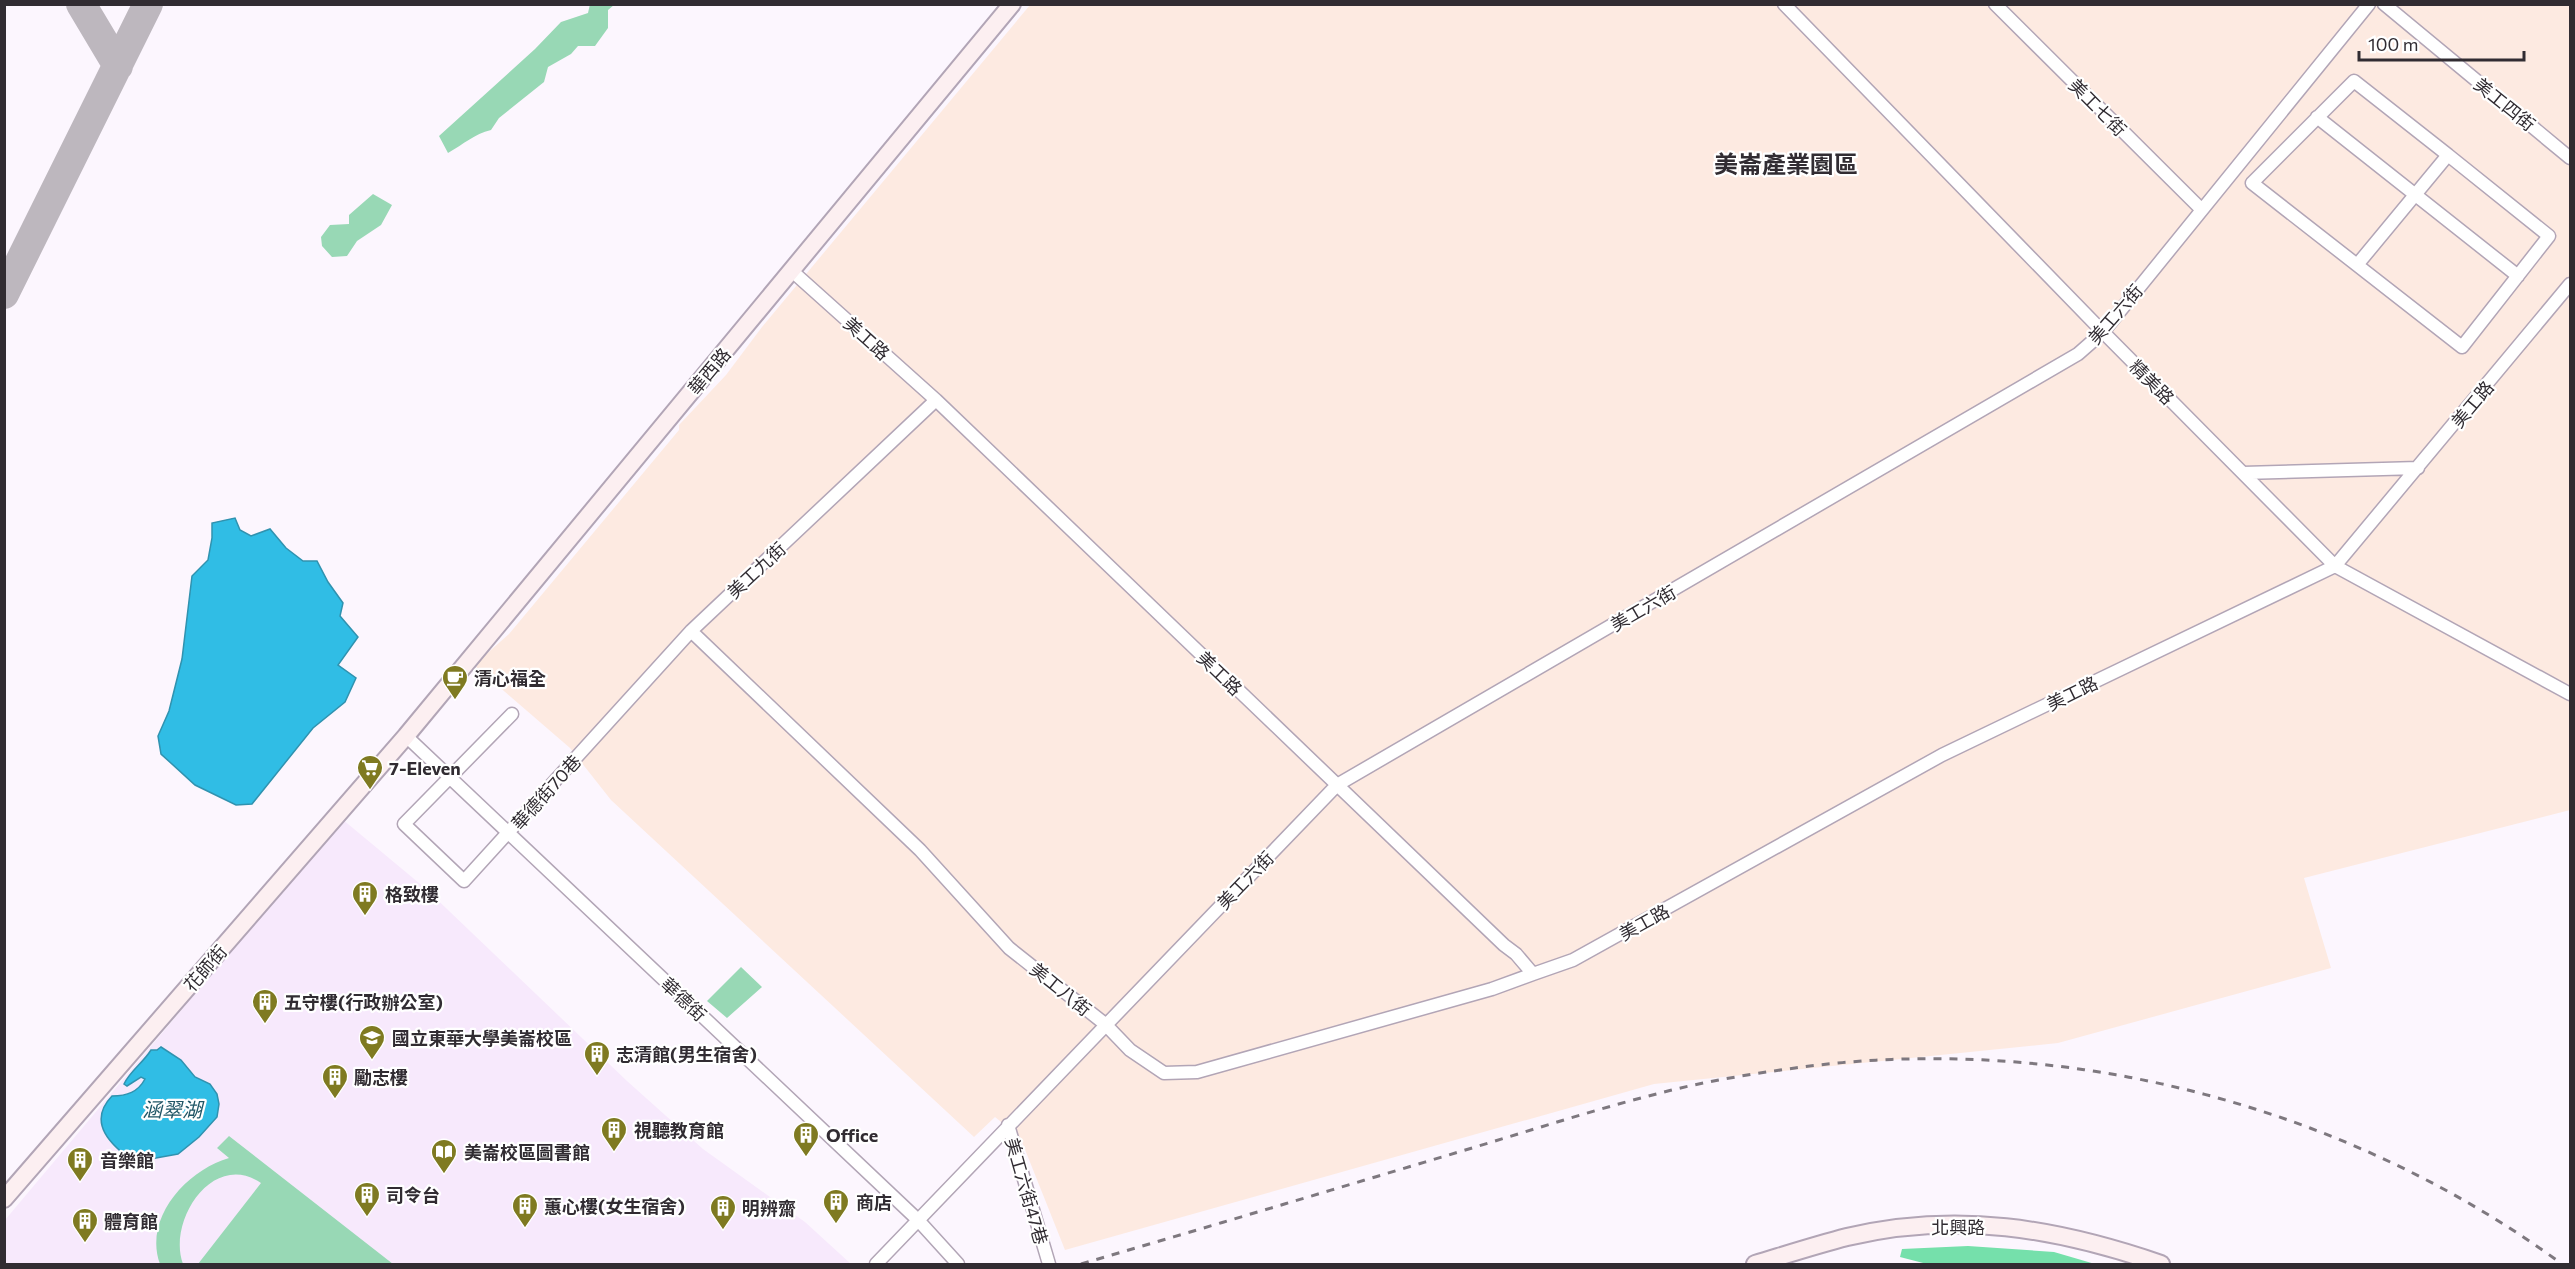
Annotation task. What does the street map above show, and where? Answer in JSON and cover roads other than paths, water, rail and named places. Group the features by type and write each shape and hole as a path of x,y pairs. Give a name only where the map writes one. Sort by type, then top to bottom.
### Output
{"street":[{"name":"華西路","path":"406,736 1012,4"},
{"name":"精美路","path":"1784,4 2103,332 2336,566 2571,694"},
{"name":"美工七街","path":"1995,4 2201,209"},
{"name":"美工六街","path":"876,1264 1337,785 2078,354 2103,332 2368,4"},
{"name":"美工四街","path":"2384,4 2571,158"},
{"path":"2354,81 2549,236 2462,347 2252,183 2317,117 2354,81"},
{"path":"2317,117 2518,276"},
{"path":"2357,265 2448,155"},
{"name":"美工路","path":"792,271 936,400 1516,954 1533,974 1573,960 1942,755 2336,566 2571,284"},
{"name":"美工九街","path":"584,749 691,631 936,400"},
{"path":"2243,473 2418,468"},
{"name":"美工八街","path":"691,631 920,850 1009,948 1105,1024 1130,1050 1164,1073 1197,1072 1492,989 1533,974"},
{"path":"449,776 512,714"},
{"name":"華德街","path":"406,736 918,1220 958,1264"},
{"name":"花師街","path":"4,1199 406,736"},
{"name":"華德街70巷","path":"449,776 404,824 464,881 584,749"},
{"name":"美工六街47巷","path":"1008,1125 1048,1260"},
{"name":"北興路","path":"1755,1264 1848,1237 1908,1228 1972,1224 2038,1230 2103,1245 2160,1264"}],"water":[{"path":"235,518 240,530 251,536 270,529 286,548 303,561 317,561 343,603 340,616 358,637 338,665 356,678 345,702 313,728 252,804 236,805 195,785 161,754 158,736 169,711 182,659 192,576 208,560 212,523"},
{"name":"涵翠湖","path":"161,1047 181,1060 195,1077 210,1084 217,1094 219,1104 217,1117 199,1137 178,1154 134,1162 118,1149 105,1133 101,1115 112,1096 127,1094 139,1087 145,1079 141,1077 127,1086 124,1084 151,1050"}],"railway":[{"path":"1081,1264 1664,1092 1779,1070 1896,1059 1997,1061 2098,1072 2198,1092 2295,1122 2388,1161 2478,1208 2562,1264"}],"place":[{"name":"清心福全","path":"455,701"},
{"name":"7-Eleven","path":"370,791"},
{"name":"格致樓","path":"365,917"},
{"name":"五守樓(行政辦公室)","path":"265,1025"},
{"name":"國立東華大學美崙校區","path":"372,1061"},
{"name":"志清館(男生宿舍)","path":"597,1077"},
{"name":"勵志樓","path":"335,1100"},
{"name":"視聽教育館","path":"614,1153"},
{"name":"Office","path":"806,1158"},
{"name":"美崙校區圖書館","path":"444,1175"},
{"name":"音樂館","path":"80,1183"},
{"name":"司令台","path":"367,1218"},
{"name":"商店","path":"836,1225"},
{"name":"蕙心樓(女生宿舍)","path":"525,1229"},
{"name":"明辨齋","path":"723,1231"},
{"name":"體育館","path":"85,1244"}],"district":[{"name":"美崙產業園區","path":"1786,163"}]}
